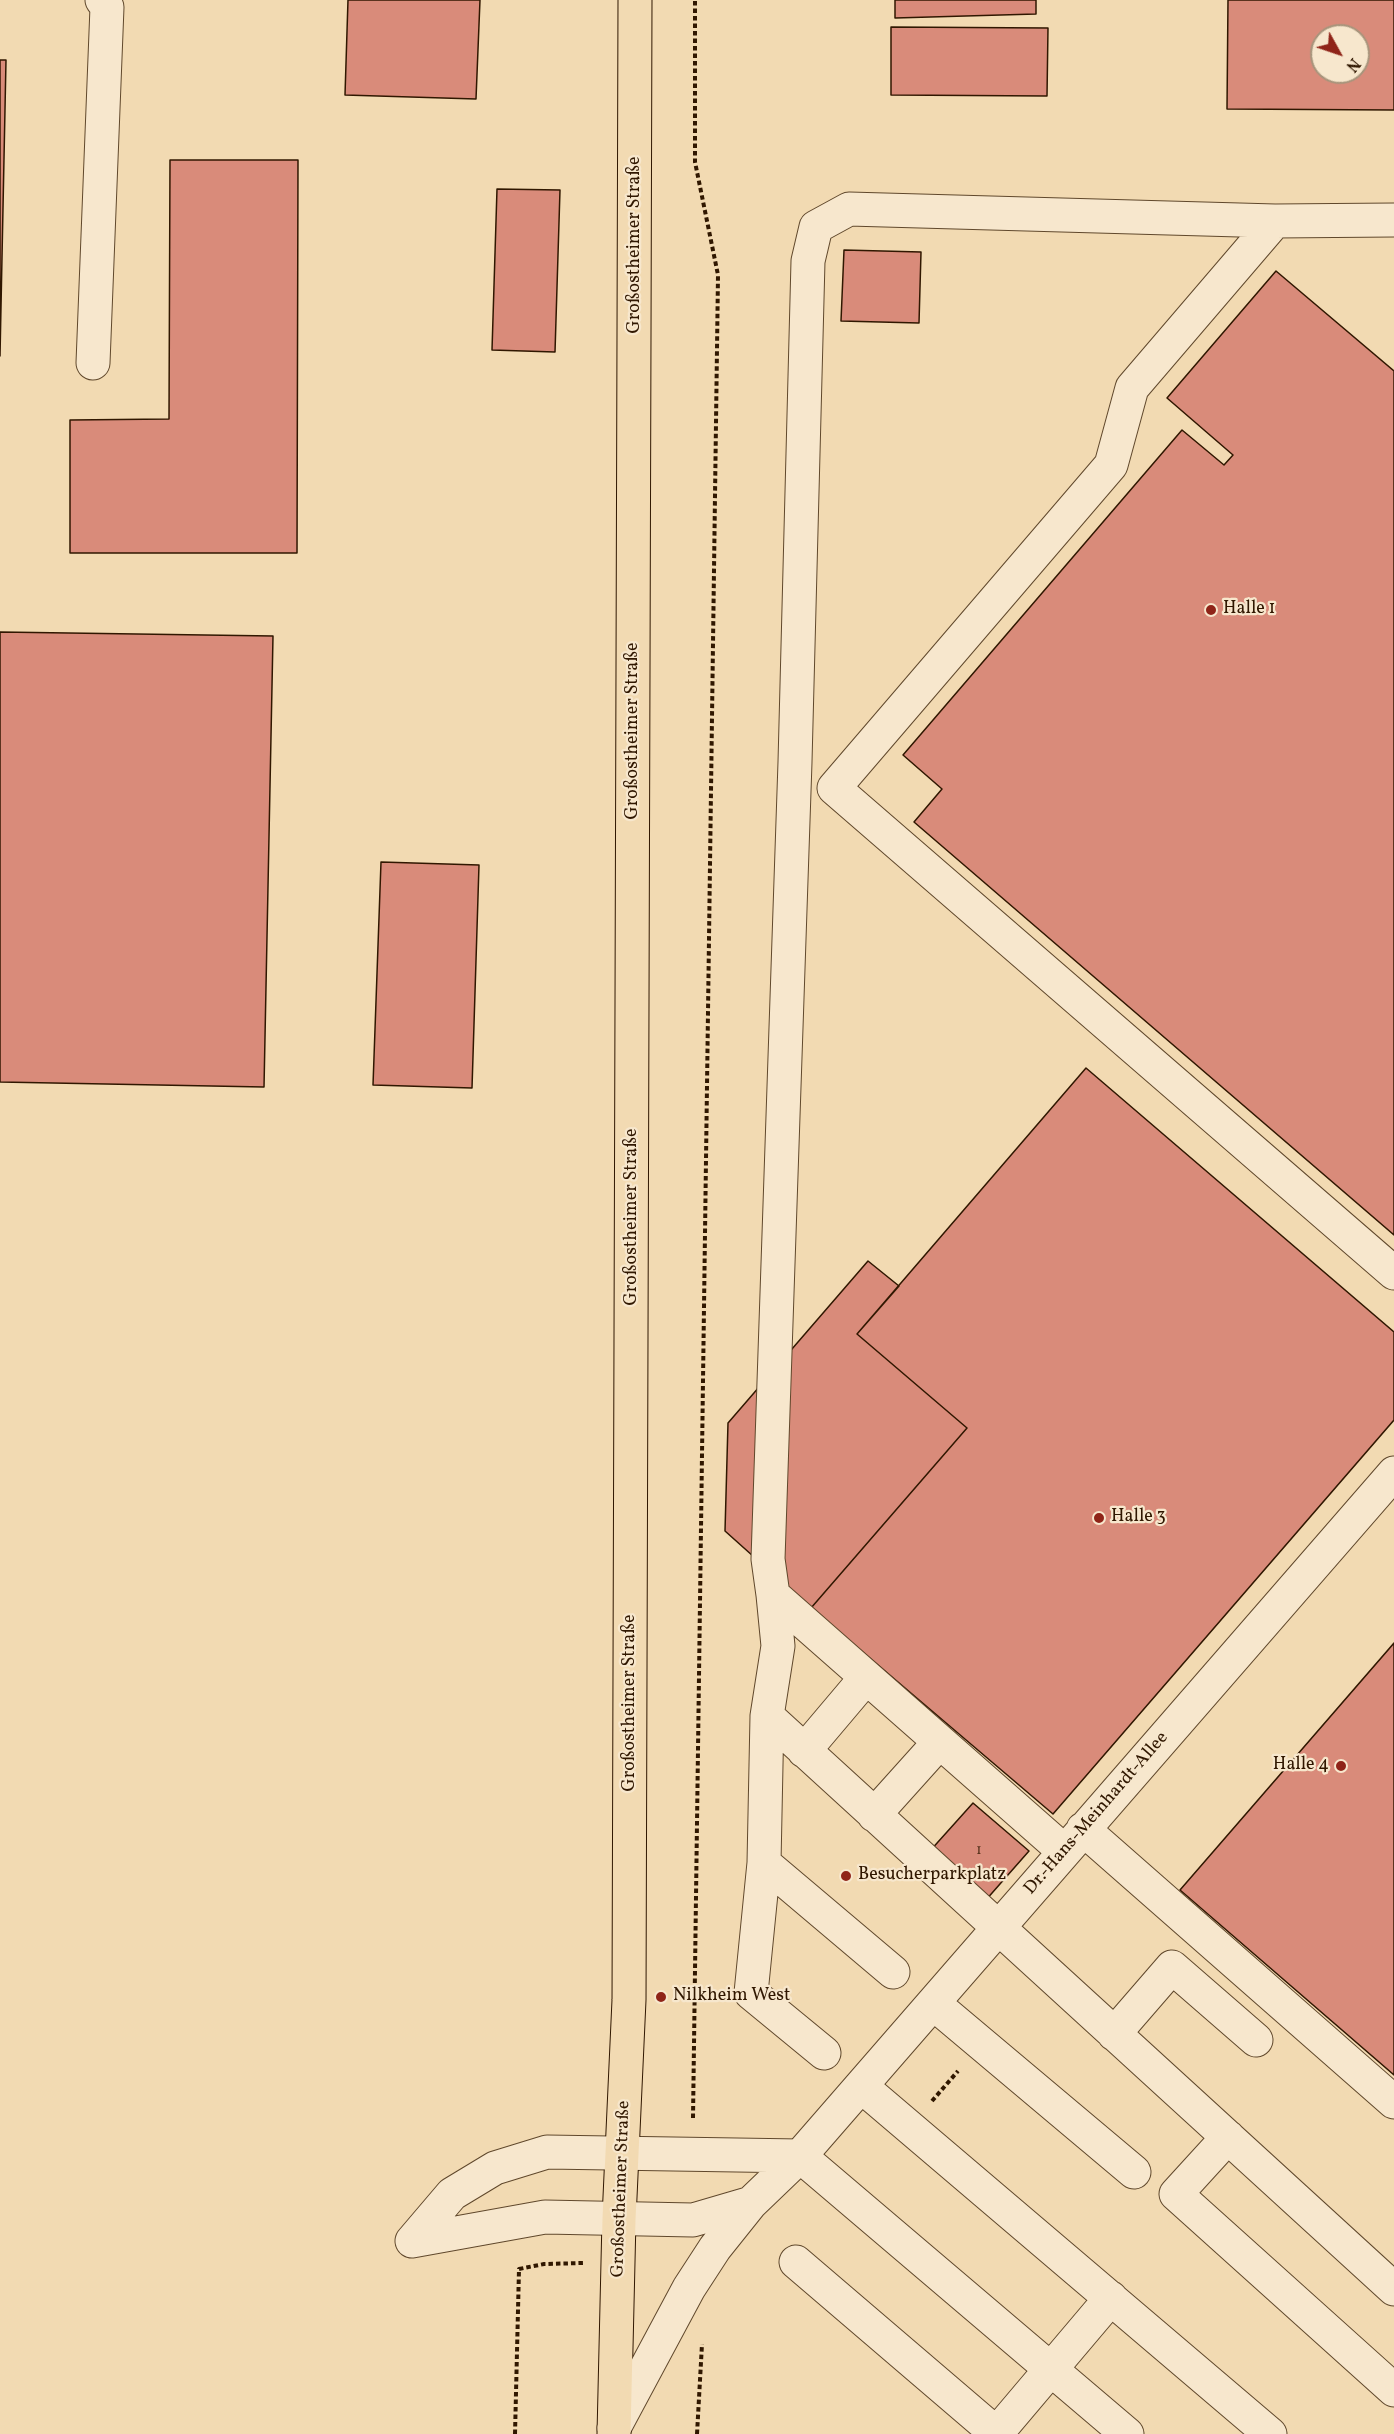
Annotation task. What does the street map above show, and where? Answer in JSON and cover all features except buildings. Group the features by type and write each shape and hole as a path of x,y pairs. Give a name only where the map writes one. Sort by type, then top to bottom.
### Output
{"main road":[{"name":"Großostheimer Straße","path":"614,2431 630,1952 635,0"}],"lane":[{"path":"93,363 107,7 102,0"},
{"path":"824,2053 751,1993 764,1863 767,1716 778,1646 768,1548 795,762 808,261 816,227 849,209 1275,221 1394,220"},
{"path":"834,788 1111,465 1132,388 1275,221"},
{"path":"795,762 834,788 1394,1274"},
{"name":"Dr.-Hans-Meinhardt-Allee","path":"623,2154 547,2152 495,2168 452,2194 412,2241 545,2217 693,2220 751,2204 800,2156 1394,1473"},
{"path":"773,1595 1394,2102"},
{"path":"804,1750 864,1680"},
{"path":"767,1716 1394,2289"},
{"path":"874,1815 936,1746"},
{"path":"764,1863 893,1972"},
{"path":"1114,2034 1172,1967 1256,2040"},
{"path":"933,2003 1134,2172"},
{"path":"861,2086 1270,2434"},
{"path":"1228,2137 1176,2194 1394,2390"},
{"path":"623,2154 800,2156 1127,2434"},
{"path":"614,2431 688,2288 715,2248 751,2204"},
{"path":"796,2262 996,2434 1110,2298"}],"path":[{"path":"693,2155 718,274 695,162 694,0"},
{"path":"929,2104 955,2074"},
{"path":"515,2434 519,2268 544,2264"}],"place":[{"name":"Halle 1","path":"1211,610"},
{"name":"Halle 3","path":"1099,1518"},
{"name":"Halle 4","path":"1341,1766"},
{"name":"Besucherparkplatz","path":"846,1876"},
{"name":"Nilkheim West","path":"661,1997"}]}
